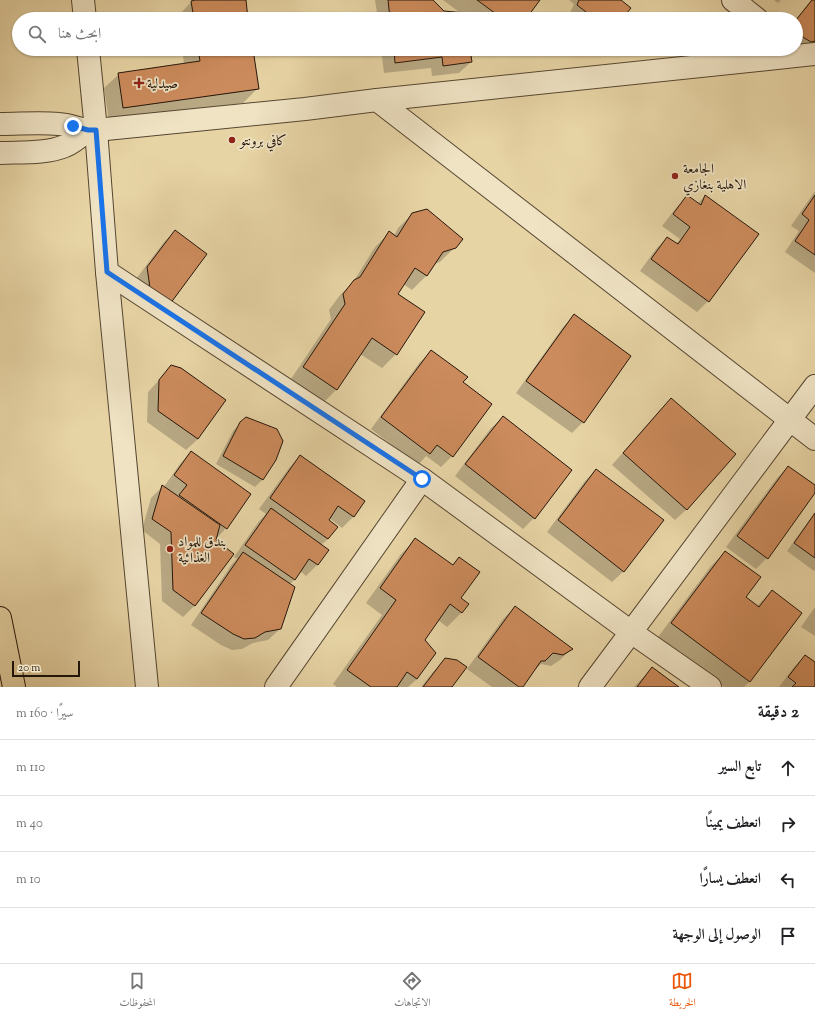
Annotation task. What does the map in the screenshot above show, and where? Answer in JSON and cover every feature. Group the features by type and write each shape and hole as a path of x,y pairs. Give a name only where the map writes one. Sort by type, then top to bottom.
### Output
{"main road":[{"path":"0,618 14,687"}],"street":[{"path":"84,0 85,12"},
{"path":"733,0 748,12"},
{"path":"88,56 92,130 147,687"},
{"path":"0,124 59,124 92,130 807,56"},
{"path":"377,100 815,440"},
{"path":"0,153 51,150 66,146 92,130"},
{"path":"107,272 422,479 631,632 710,687"},
{"path":"590,687 815,386"},
{"path":"276,687 422,479"}],"building":[{"path":"246,0 247,12 193,12 191,1"},
{"path":"388,0 433,0 444,11 455,12 389,12"},
{"path":"477,0 540,0 531,12 493,12"},
{"path":"579,0 621,0 631,8 628,12 586,12 577,5"},
{"path":"812,0 815,0 815,41 811,42 803,37 802,12"},
{"path":"199,56 254,56 259,89 123,108 118,73 200,61"},
{"path":"394,56 471,56 472,62 443,66 442,57 395,63"},
{"path":"687,195 701,205 705,195 759,234 709,302 651,259 667,237 678,244 690,227 673,214"},
{"path":"815,195 815,255 795,241 809,220 802,214"},
{"path":"427,209 463,239 456,248 443,252 427,276 415,268 398,294 425,312 397,355 372,338 337,390 303,367 345,304 343,294 354,280 360,277 389,231 397,237 412,213"},
{"path":"175,230 207,254 170,304 150,288 147,267"},
{"path":"574,314 631,356 584,423 526,381"},
{"path":"431,350 468,377 463,382 492,404 453,457 437,445 430,454 381,417"},
{"path":"171,365 181,368 226,400 198,439 158,411 159,380"},
{"path":"671,398 736,454 687,510 623,453"},
{"path":"503,416 572,470 535,519 465,464"},
{"path":"246,417 277,429 283,441 276,460 263,480 223,456 240,422"},
{"path":"191,451 251,494 227,529 179,495 187,485 174,475"},
{"path":"300,455 365,501 354,517 338,506 329,520 338,527 328,539 270,498"},
{"path":"788,466 815,485 815,493 768,559 737,536"},
{"path":"596,469 664,520 624,572 558,520"},
{"path":"162,485 220,525 216,540 234,554 195,606 173,590 171,532 152,519"},
{"path":"271,508 329,550 318,565 309,559 295,580 245,545"},
{"path":"815,513 815,558 794,543"},
{"path":"415,538 453,565 459,557 480,572 461,598 469,604 462,613 450,604 425,640 436,653 417,679 407,672 397,687 371,687 347,670 396,600 380,588"},
{"path":"725,551 761,577 746,597 759,607 772,590 802,613 750,682 671,623"},
{"path":"243,552 295,587 281,629 265,632 255,638 244,639 233,634 201,613"},
{"path":"515,606 573,649 563,655 553,653 545,661 541,661 523,687 519,687 478,657"},
{"path":"805,655 815,662 815,687 792,687 796,683 788,677"},
{"path":"445,658 457,660 467,667 452,687 423,687"},
{"path":"652,667 679,687 637,687"}],"place":[{"name":"صيدلية","path":"139,83"},
{"name":"كافي برونتو","path":"232,140"},
{"name":"الجامعة الاهلية بنغازي","path":"675,176"},
{"name":"بندق للمواد الغذائية","path":"170,549"}],"route":[{"path":"73,126 88,130 96,130 107,272 422,479"}]}
